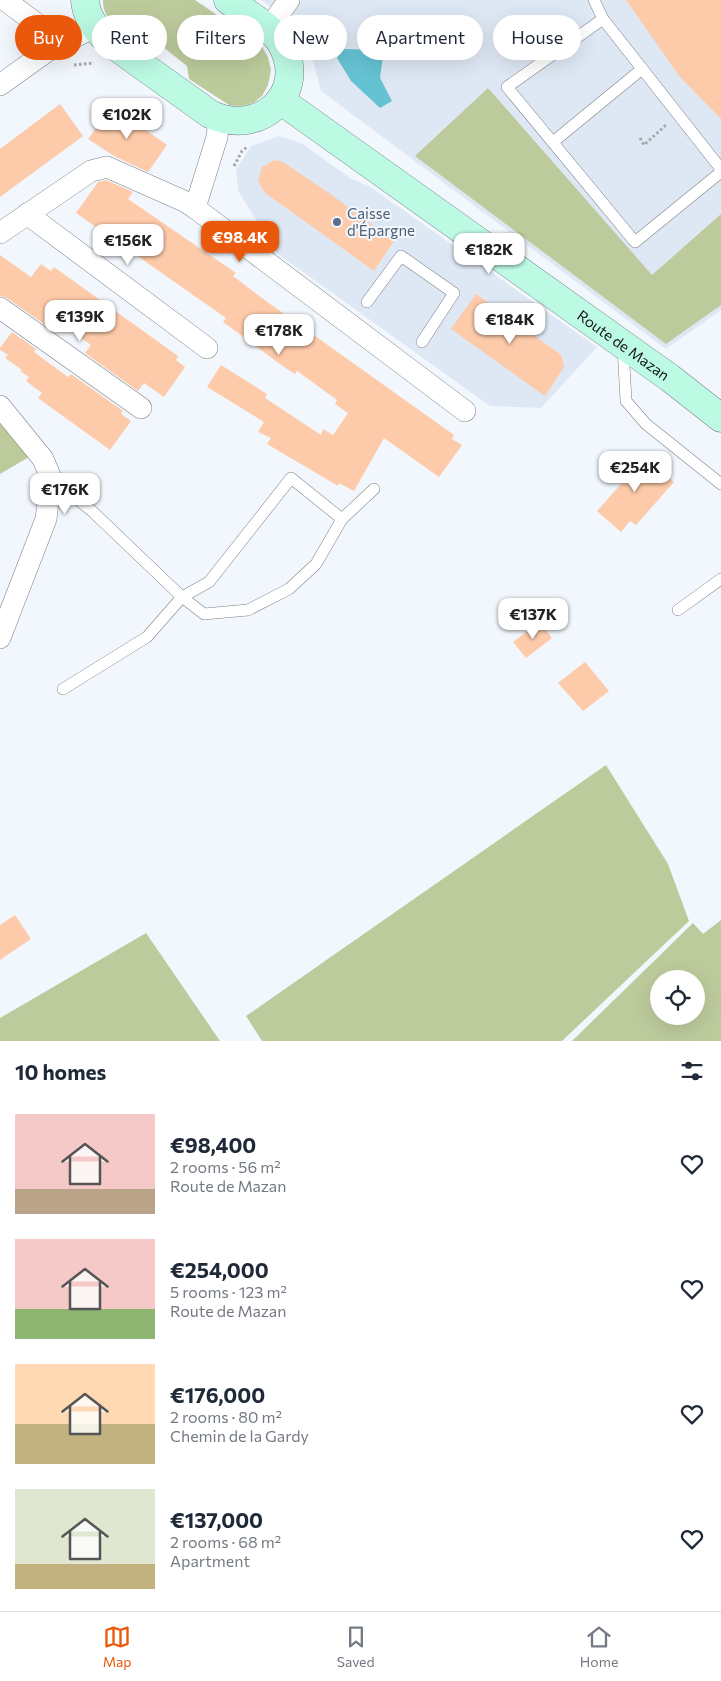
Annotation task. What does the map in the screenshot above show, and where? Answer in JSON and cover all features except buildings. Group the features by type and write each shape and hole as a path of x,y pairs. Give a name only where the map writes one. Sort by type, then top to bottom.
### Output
{"main road":[{"path":"85,0 92,22"},
{"path":"135,60 210,114 219,118 233,121 248,121 265,114 274,108 286,88 289,78 286,54 275,35 228,0"},
{"name":"Route de Mazan","path":"280,100 670,378 721,418"}],"street":[{"path":"5,0 25,15"},
{"path":"268,29 290,0"},
{"path":"0,85 35,60"},
{"path":"195,208 217,136 219,118"},
{"path":"0,233 91,171 107,167 186,202 195,208 465,411"},
{"path":"27,214 207,348"},
{"path":"0,308 141,408"},
{"path":"0,406 43,459 51,478 46,519 0,638"}],"lane":[{"path":"594,0 603,19 721,170 635,242 507,87 603,19"},
{"path":"553,142 642,69"},
{"path":"367,302 401,256 454,293 422,342"},
{"path":"624,345 623,363 626,401 646,424 721,484"},
{"path":"51,478 92,511 182,597 204,614 248,610 289,590 316,564 342,519 374,489"},
{"path":"63,689 147,637 182,597 209,582 291,478 342,519"},
{"path":"678,610 721,579"}],"path":[{"path":"56,60 63,71 76,64 94,62 101,66"},
{"path":"640,138 644,145 678,115"}],"shaded area":[{"path":"261,0 721,0 721,310 666,349 321,91 313,60 347,60 347,15 282,15"},
{"path":"279,136 303,144 350,178 369,186 597,347 541,408 490,406 278,254 238,191 236,170 251,146"}],"green space":[{"path":"103,0 195,0 217,15 177,15 177,58 167,50 167,15 107,15"},
{"path":"264,50 271,70 268,85 262,96 253,103 241,106 229,105 189,79 187,66 179,60 264,60"},
{"path":"488,88 652,275 721,214 721,305 666,344 415,156"},
{"path":"0,423 29,457 0,474"},
{"path":"606,765 668,864 689,921 562,1041 262,1041 246,1016"},
{"path":"721,920 721,1041 572,1041 693,923 703,934"},
{"path":"146,933 220,1041 0,1041 0,1018"}],"water":[{"path":"347,49 357,49 357,60 382,60 380,78 392,101 380,108 351,81 338,60 347,60"}],"place":[{"name":"Caisse d'Épargne","path":"337,222"}]}
